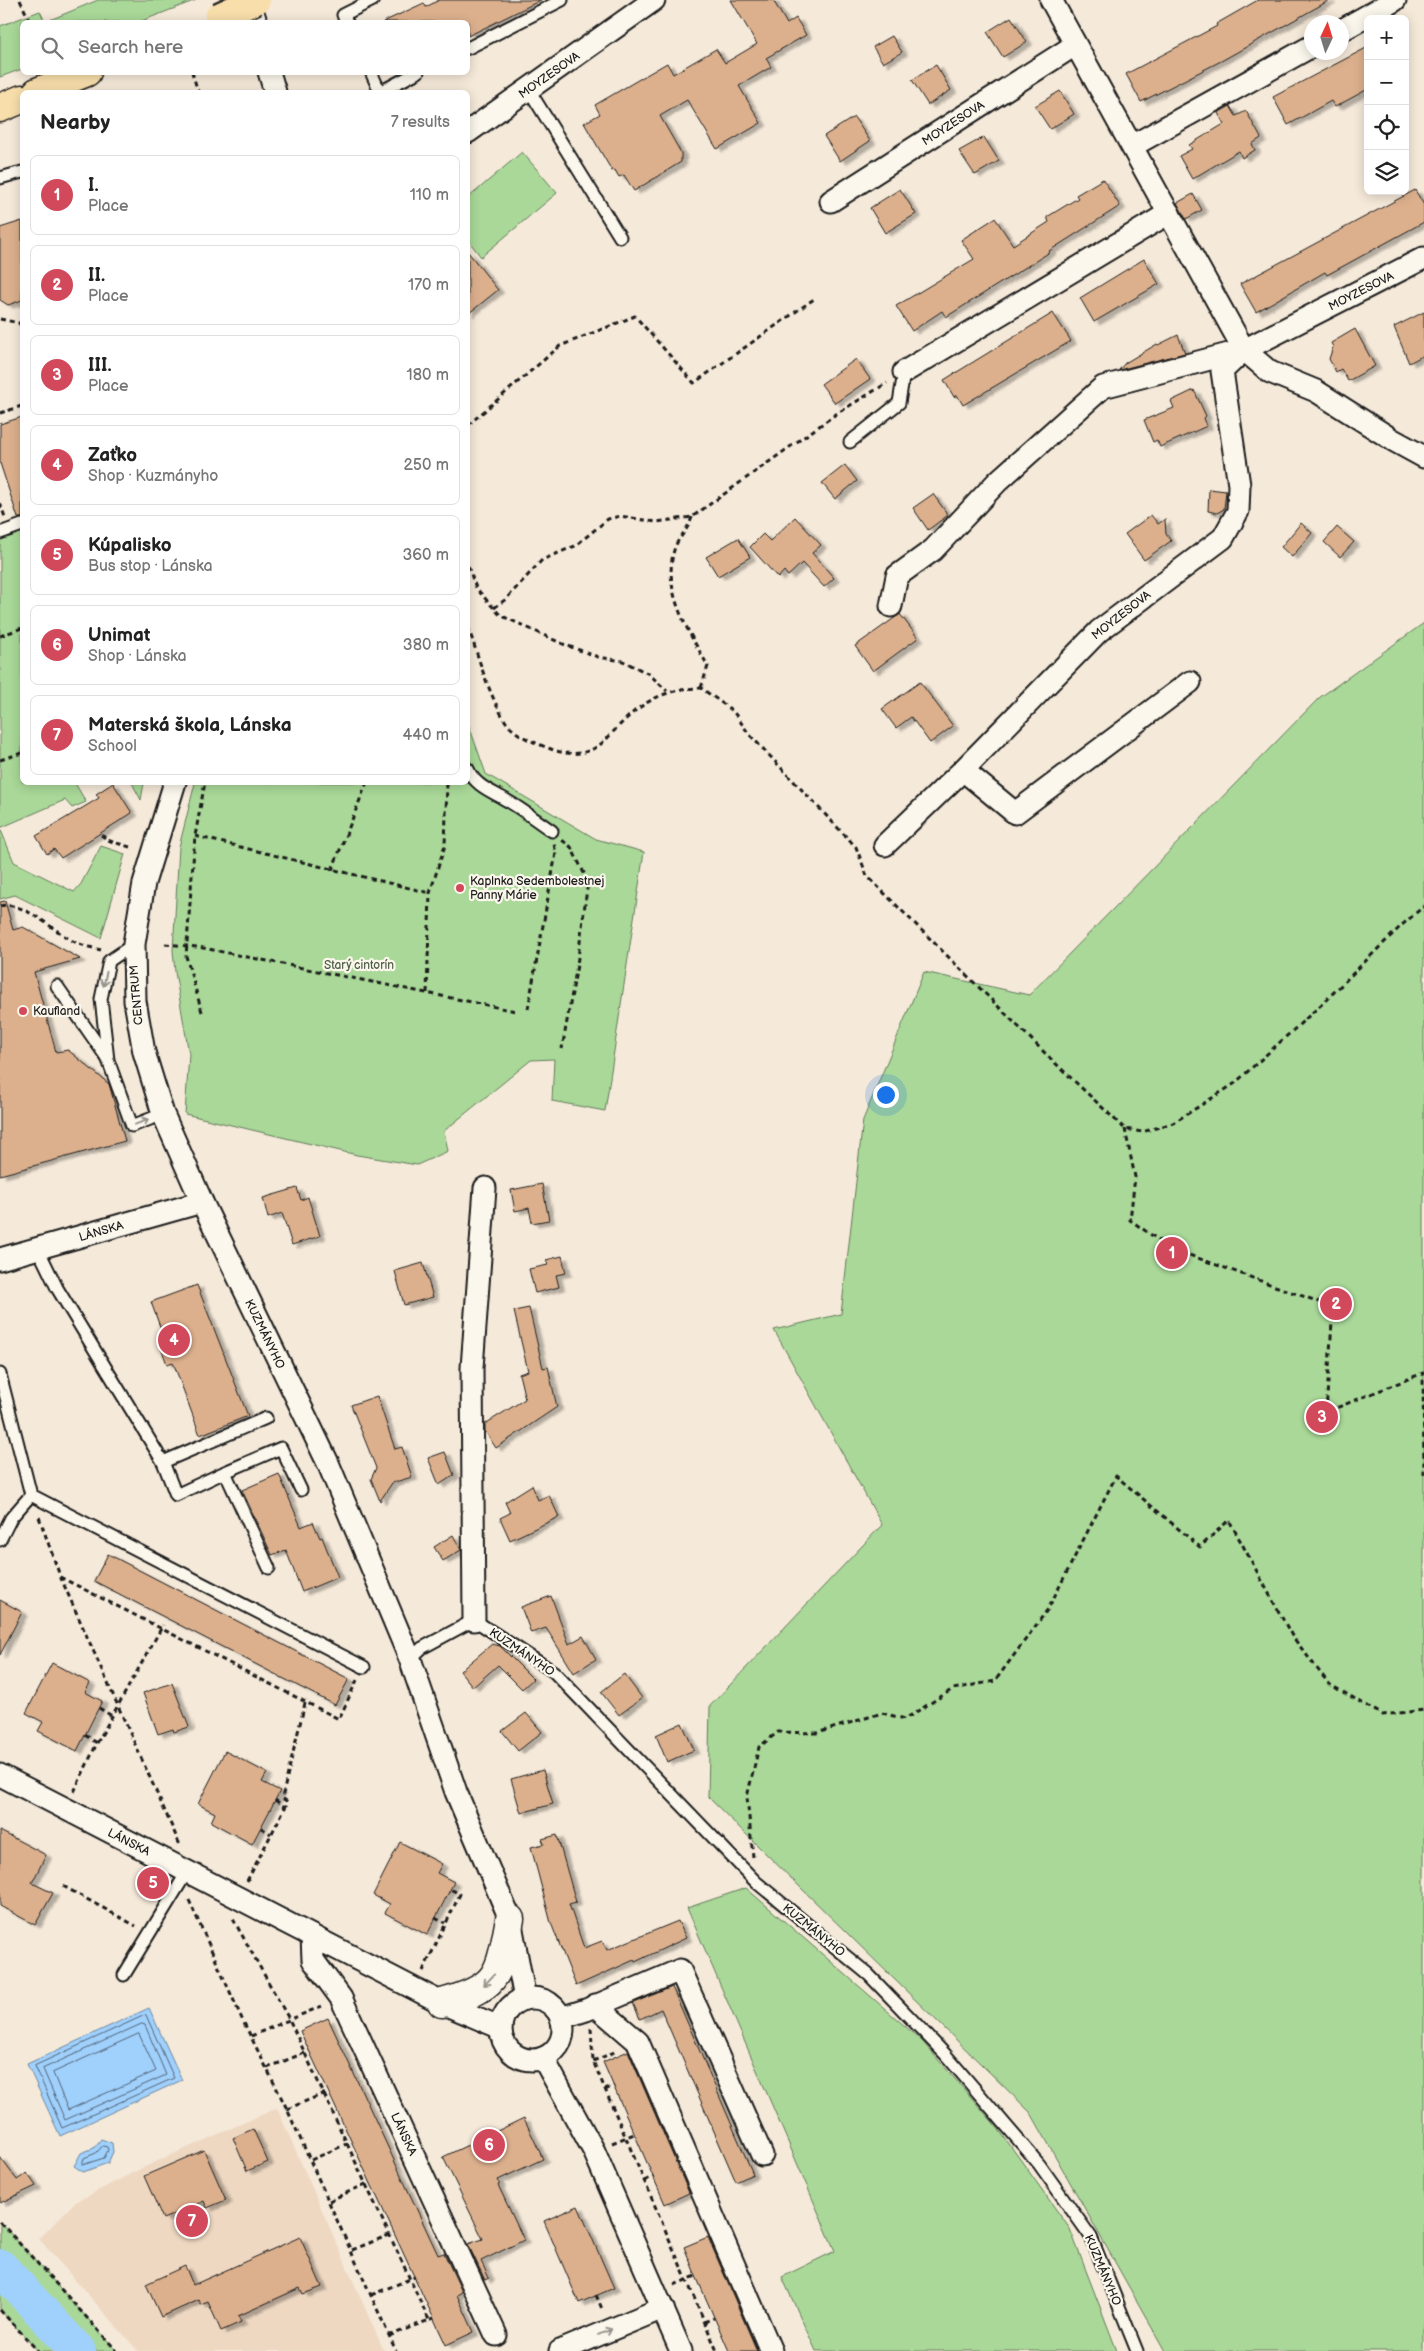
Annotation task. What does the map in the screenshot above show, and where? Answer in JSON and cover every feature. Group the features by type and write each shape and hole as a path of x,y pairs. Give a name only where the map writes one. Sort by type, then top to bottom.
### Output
{"main road":[{"path":"212,20 256,0"},
{"path":"42,90 79,75"},
{"path":"0,108 20,99"}],"street":[{"path":"249,0 255,20"},
{"name":"MOYZESOVA","path":"470,131 654,0"},
{"path":"1051,0 1244,350 1270,372 1316,391 1393,440 1424,456"},
{"path":"1349,26 1395,0"},
{"name":"MOYZESOVA","path":"831,201 1075,45"},
{"path":"1132,146 1304,50"},
{"path":"270,75 274,90"},
{"path":"904,372 1169,213"},
{"name":"MOYZESOVA","path":"891,606 896,576 933,550 998,481 1103,387 1244,350 1424,258"},
{"name":"MOYZESOVA","path":"885,845 962,770 1098,630 1222,538 1238,511 1239,485 1222,371 1244,350"},
{"path":"962,770 1014,813 1190,682"},
{"name":"CENTRUM","path":"174,785 144,883 134,944 133,964 137,1016 144,1052 163,1114 202,1202"},
{"path":"474,1620 472,1368 485,1188"},
{"name":"LÁNSKA","path":"0,1259 202,1202"},
{"name":"KUZMÁNYHO","path":"202,1202 328,1463 410,1659 456,1792 510,1919 525,1999"},
{"name":"LÁNSKA","path":"0,1775 62,1807 185,1862 312,1936 442,2003 501,2028"},
{"path":"442,2003 470,1995 487,1984 500,1968 510,1919"},
{"name":"LÁNSKA","path":"312,1936 313,1960 341,1998 496,2335"},
{"path":"593,2014 680,1970 762,2155"},
{"path":"525,1999 544,2000 553,2006 561,2018 563,2027 560,2041 552,2053 543,2058 528,2060 514,2054 504,2043 501,2028 508,2010 517,2002 525,1999"},
{"path":"561,2018 586,2010 638,2042 771,2351"},
{"path":"543,2058 594,2151 682,2351"},
{"path":"560,2351 663,2308"}],"lane":[{"path":"346,20 343,15 373,0"},
{"path":"470,47 562,0"},
{"path":"372,75 379,90"},
{"path":"384,90 412,75"},
{"path":"529,90 620,237"},
{"path":"0,178 20,173"},
{"path":"850,442 899,403 904,372"},
{"path":"0,533 20,526"},
{"path":"470,774 485,789 506,800 552,831"},
{"path":"134,944 109,961 101,999 108,1060 132,1126 163,1114"},
{"path":"57,986 108,1060"},
{"path":"38,1249 57,1288 163,1462 176,1495 281,1448 301,1490"},
{"path":"0,1374 31,1495 364,1667"},
{"path":"163,1462 266,1418"},
{"path":"225,1472 269,1568"},
{"path":"0,1540 12,1518 31,1495"},
{"path":"410,1659 422,1648 474,1620"},
{"name":"KUZMÁNYHO","path":"474,1620 554,1672 756,1882 869,1975 945,2054 1039,2164 1091,2237 1137,2351"},
{"path":"124,1975 150,1934 185,1862"}],"path":[{"path":"20,0 29,20"},
{"path":"193,75 197,90"},
{"path":"470,423 560,346 635,316 694,383 814,299"},
{"path":"0,319 20,322"},
{"path":"494,608 506,599 542,560 575,546 608,519 620,516 656,522 692,517 836,414 904,372"},
{"path":"0,413 20,407"},
{"path":"692,517 688,528 675,546 672,559 672,590 682,618 708,666 700,688"},
{"path":"470,572 476,588 500,615 563,644 598,657 623,661 649,674 667,691"},
{"path":"0,636 20,629"},
{"path":"470,633 488,684 507,724 533,743 564,754 582,753 599,745 626,718 647,702 667,691 700,688 733,711 749,734 856,847 868,876 1051,1059 1125,1129 1142,1132 1173,1123 1234,1084 1324,1003 1402,925 1424,906"},
{"path":"0,760 20,753"},
{"path":"202,1012 186,956 186,946 195,836 204,785"},
{"path":"332,870 366,785"},
{"path":"427,994 430,893 445,845 447,785"},
{"path":"528,1010 556,853 552,831"},
{"path":"552,831 571,847 588,882 577,965 562,1049"},
{"path":"101,835 110,841 130,847"},
{"path":"195,836 430,893"},
{"path":"0,906 9,904 21,908 78,943 104,951"},
{"path":"165,944 186,946 516,1011"},
{"path":"1125,1129 1135,1178 1130,1220 1170,1248 1333,1307 1326,1412 1422,1373 1424,1475"},
{"path":"756,1882 747,1797 759,1747 778,1732 817,1733 882,1713 905,1719 954,1689 995,1681 1048,1609 1116,1476 1200,1547 1229,1520 1292,1636 1329,1684 1383,1715 1424,1710"},
{"path":"31,1495 60,1576 185,1862"},
{"path":"60,1576 339,1719 364,1667"},
{"path":"62,1807 73,1795 96,1743 162,1627"},
{"path":"246,1883 288,1802 282,1798 306,1701"},
{"path":"99,1708 112,1716"},
{"path":"85,1735 96,1743"},
{"path":"275,1800 285,1807"},
{"path":"261,1828 271,1834"},
{"path":"63,1886 150,1934"},
{"path":"421,1976 460,1894 450,1889"},
{"path":"186,1894 251,2036 288,2109 396,2351"},
{"path":"232,1918 307,2052 369,2183 429,2320"},
{"path":"435,1918 445,1923"},
{"path":"251,2036 341,1998"},
{"path":"593,2014 592,2061 717,2351"},
{"path":"267,2068 307,2052"},
{"path":"605,2090 614,2086"},
{"path":"288,2109 326,2093"},
{"path":"608,2144 634,2134"},
{"path":"311,2160 350,2143"},
{"path":"644,2181 653,2178"},
{"path":"329,2201 369,2183"},
{"path":"0,2222 116,2351"},
{"path":"352,2250 392,2234"},
{"path":"672,2286 696,2276"},
{"path":"371,2295 412,2278"},
{"path":"596,2295 607,2319"},
{"path":"0,2310 38,2351"},
{"path":"390,2336 434,2318"},
{"path":"704,2322 714,2318"}],"shaded area":[{"path":"277,2108 384,2351 138,2351 39,2239 74,2203 142,2168"}],"green space":[{"path":"98,0 196,0 144,20 50,20"},
{"path":"40,11 44,20 20,20 20,70 0,77 0,26"},
{"path":"522,152 557,193 481,257 470,243 470,196"},
{"path":"20,526 20,785 76,785 86,802 72,808 65,800 0,828 0,533"},
{"path":"1424,623 1424,2351 1165,2351 1031,2113 708,1797 710,1706 882,1525 774,1330 841,1314 863,1120 924,972 1029,995 1319,698"},
{"name":"Starý cintorín","path":"470,729 486,774 596,839 644,852 605,1111 552,1101 554,1059 531,1060 444,1131 448,1151 417,1165 357,1155 185,1114 189,1054 173,950 179,847 194,785 470,785"},
{"path":"133,785 144,785 141,800"},
{"path":"0,828 14,862 74,892 81,884 101,846 125,854 101,938 15,895 0,899"},
{"path":"746,1888 921,2040 997,2127 1070,2229 1117,2351 816,2351 782,2277 835,2251 687,1908"},
{"path":"0,2222 117,2351 38,2351 0,2310"}],"water":[{"path":"149,2008 182,2080 60,2136 27,2064"},
{"path":"101,2139 112,2143 113,2152 108,2163 83,2172 74,2166 81,2153 94,2148"}],"building":[{"path":"439,0 541,0 470,35 470,20 387,20 424,3 426,7"},
{"path":"731,0 773,0 787,24 796,18 806,35 766,58 771,67 739,86 761,123 717,149 687,100 660,116 681,153 681,162 634,191 624,175 619,177 615,170 612,171 584,123 600,114 595,105 667,63 673,74 716,49 725,63 757,44"},
{"path":"1258,0 1330,0 1223,60 1141,102 1126,74 1217,26 1216,24"},
{"path":"1011,17 1027,42 1003,57 987,32"},
{"path":"892,36 902,52 883,63 873,47"},
{"path":"1364,49 1364,91 1335,107 1331,101 1288,125 1273,97 1343,60 1349,60 1349,57"},
{"path":"936,65 951,90 928,105 912,80"},
{"path":"1060,91 1074,114 1050,129 1035,106"},
{"path":"1230,106 1236,116 1246,111 1261,138 1252,144 1255,150 1242,158 1239,151 1192,179 1179,156 1192,149 1189,145 1224,124 1218,113"},
{"path":"854,117 870,141 840,161 824,136"},
{"path":"984,137 999,161 975,175 959,151"},
{"path":"1103,179 1120,206 946,317 942,311 912,331 896,306 974,259 961,240 995,218 1013,245 1049,222 1047,217 1078,198 1076,195"},
{"path":"900,189 916,214 885,233 870,208"},
{"path":"1415,190 1424,205 1424,222 1327,275 1325,272 1256,312 1240,284 1406,195 1409,195"},
{"path":"1193,194 1202,210 1186,219 1177,203"},
{"path":"20,222 20,301 8,305 0,300 0,228"},
{"path":"470,255 498,290 470,312"},
{"path":"1144,259 1159,284 1094,322 1080,298"},
{"path":"1424,312 1424,355 1409,363 1394,327"},
{"path":"1053,313 1071,341 963,405 957,395 954,397 944,380"},
{"path":"1355,329 1375,366 1348,381 1341,369 1336,372 1329,359 1333,347 1331,343"},
{"path":"1178,335 1185,353 1119,370 1125,363 1157,344"},
{"path":"856,359 870,379 835,403 821,384"},
{"path":"1194,390 1206,416 1204,418 1207,426 1160,447 1157,440 1153,442 1144,420 1174,408 1171,401"},
{"path":"20,418 20,518 18,518 0,463 0,424"},
{"path":"845,465 857,481 835,499 822,483"},
{"path":"1209,489 1226,491 1224,509 1217,513 1208,511"},
{"path":"933,494 948,515 928,530 913,508"},
{"path":"1151,515 1158,524 1165,519 1166,534 1171,541 1144,560 1125,534"},
{"path":"795,517 821,545 812,553 834,578 824,587 802,563 788,576 784,571 778,578 750,547 763,534 770,541"},
{"path":"1301,523 1312,533 1292,557 1281,547"},
{"path":"1337,527 1354,542 1340,557 1324,542"},
{"path":"738,538 750,557 718,576 706,557"},
{"path":"900,614 918,638 873,671 855,646"},
{"path":"920,682 953,726 930,743 911,717 896,728 882,709"},
{"path":"110,785 114,785 132,813 61,858 54,849 47,854 36,836 99,798 96,794"},
{"name":"Kaufland","path":"5,901 13,930 23,927 80,959 34,972 56,1052 68,1050 109,1084 125,1141 0,1175 0,902"},
{"path":"542,1184 549,1220 532,1223 529,1208 515,1211 511,1190"},
{"path":"297,1188 301,1200 308,1197 320,1236 292,1245 282,1213 268,1218 263,1198"},
{"path":"562,1256 566,1273 556,1275 559,1287 535,1293 529,1269 548,1265 546,1260"},
{"path":"423,1263 433,1297 404,1305 395,1271"},
{"path":"197,1285 248,1416 200,1435 173,1362 167,1364 161,1348 167,1346 151,1302"},
{"path":"529,1308 543,1368 548,1367 557,1407 496,1448 485,1431 485,1424 525,1399 519,1374 528,1371 514,1311"},
{"path":"377,1396 395,1449 402,1447 412,1477 392,1483 380,1501 371,1479 376,1468 351,1405"},
{"path":"445,1452 454,1475 439,1485 428,1458"},
{"path":"279,1474 301,1527 313,1522 320,1538 322,1537 338,1577 302,1592 286,1550 272,1555 242,1490"},
{"path":"532,1485 538,1500 549,1495 559,1517 510,1540 500,1518 510,1513 505,1502"},
{"path":"453,1535 461,1550 443,1561 434,1547"},
{"path":"108,1554 349,1679 335,1705 94,1581"},
{"path":"551,1596 569,1644 583,1636 596,1659 574,1673 546,1628 531,1633 521,1607"},
{"path":"0,1600 22,1612 0,1655"},
{"path":"492,1644 500,1646 533,1679 522,1689 498,1665 473,1687 460,1671"},
{"path":"52,1663 90,1683 85,1692 102,1701 77,1751 38,1731 43,1722 26,1713"},
{"path":"624,1674 642,1698 619,1715 601,1692"},
{"path":"172,1683 189,1727 174,1732 173,1729 158,1734 143,1693"},
{"path":"526,1713 542,1732 518,1751 502,1731"},
{"path":"682,1723 694,1750 667,1762 656,1735"},
{"path":"225,1751 267,1773 262,1782 280,1791 252,1844 211,1822 215,1813 198,1804"},
{"path":"543,1770 553,1804 521,1813 511,1779"},
{"path":"0,1831 46,1855 32,1883 53,1893 35,1925 0,1906"},
{"path":"557,1835 576,1902 569,1904 584,1948 602,1941 607,1950 678,1921 686,1938 635,1962 634,1960 576,1986 551,1923 531,1847 544,1844 542,1839"},
{"path":"400,1842 442,1864 437,1873 454,1882 427,1935 385,1913 390,1904 373,1895"},
{"path":"672,1987 753,2174 736,2182 661,2009 640,2019 633,2003"},
{"path":"328,2018 438,2255 444,2253 462,2292 457,2295 474,2332 446,2345 300,2031"},
{"path":"628,2051 689,2193 665,2204 603,2062"},
{"path":"524,2118 543,2159 498,2180 500,2184 498,2185 524,2240 481,2261 489,2278 485,2280 468,2244 483,2239 443,2157"},
{"path":"253,2129 268,2162 247,2171 233,2138"},
{"path":"204,2150 226,2200 207,2208 204,2201 163,2219 144,2176"},
{"path":"0,2157 17,2180 27,2173 36,2186 0,2203"},
{"path":"578,2206 614,2288 579,2303 544,2221"},
{"path":"300,2237 322,2287 303,2294 300,2288 238,2316 241,2322 221,2331 208,2302 201,2305 199,2300 161,2317 146,2284 185,2266 193,2285"},
{"path":"708,2237 757,2351 729,2351 696,2276 684,2247"}],"waterway":[{"path":"0,2267 78,2351"}],"place":[{"name":"Kaplnka Sedembolestnej Panny Márie","path":"460,888"},
{"name":"Kaufland","path":"23,1011"},
{"name":"I.","path":"1172,1253"},
{"name":"II.","path":"1336,1304"},
{"name":"Zaťko","path":"174,1340"},
{"name":"III.","path":"1322,1417"},
{"name":"Kúpalisko","path":"153,1883"},
{"name":"Unimat","path":"489,2145"},
{"name":"Materská škola, Lánska","path":"192,2221"}]}
